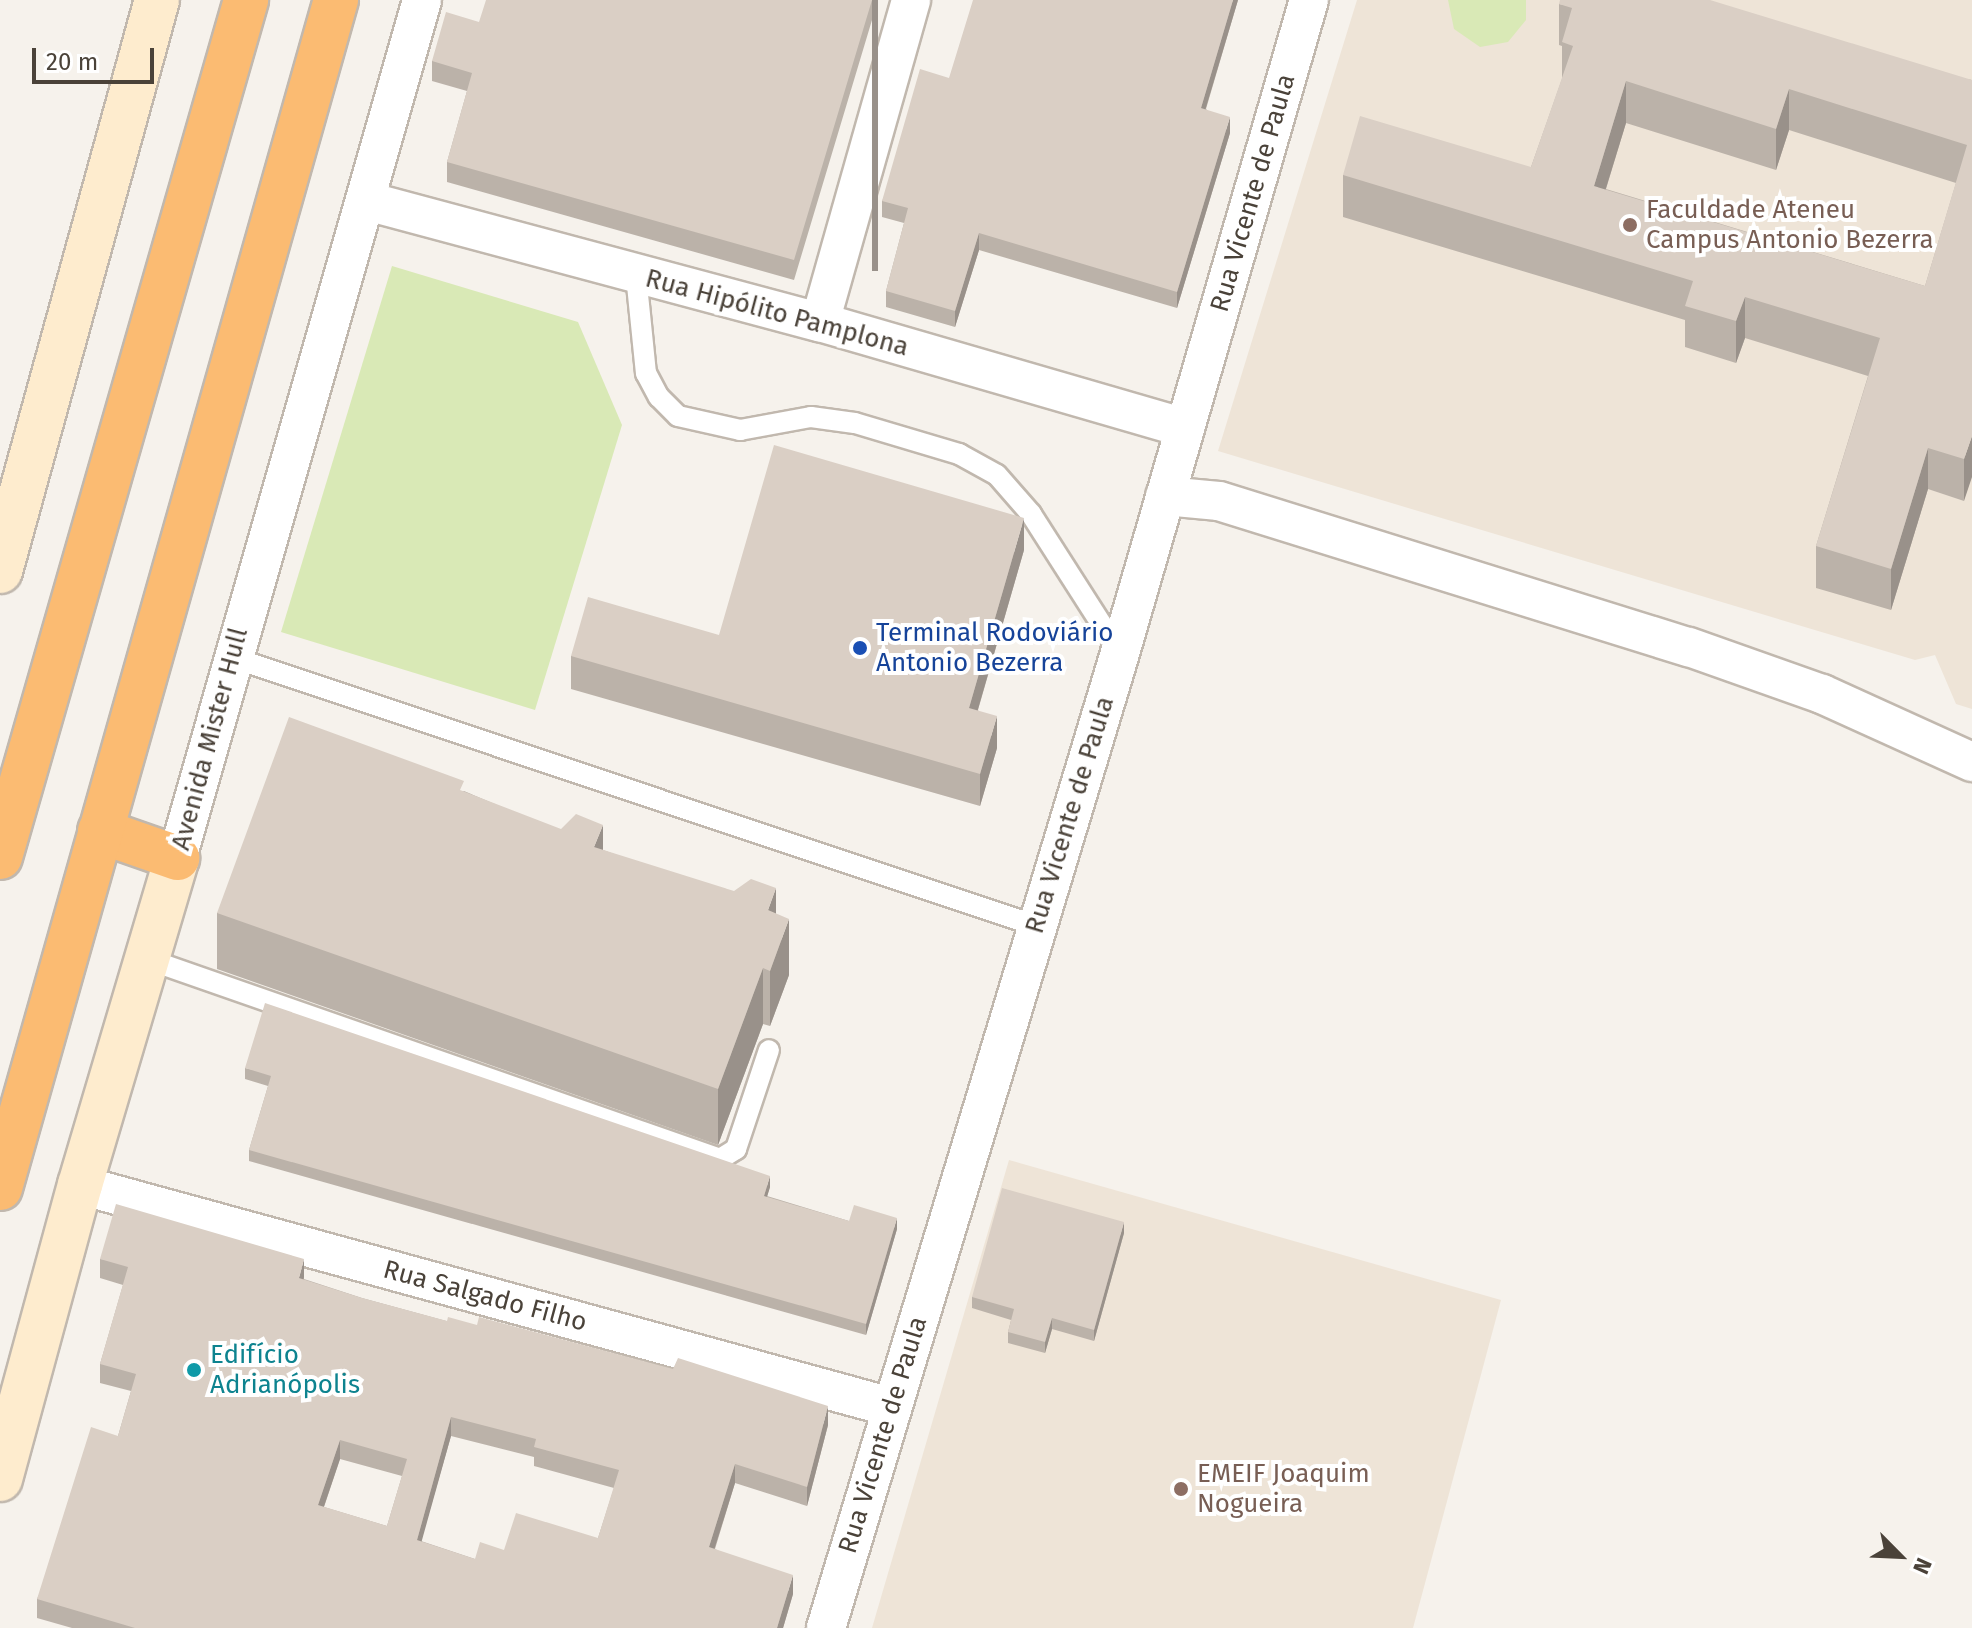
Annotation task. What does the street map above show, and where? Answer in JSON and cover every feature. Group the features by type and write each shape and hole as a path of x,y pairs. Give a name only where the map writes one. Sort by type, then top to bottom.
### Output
{"highway":[{"path":"1,852 246,0"},
{"path":"0,1188 336,0"},
{"path":"100,831 177,858"}],"main road":[{"path":"0,571 157,0"},
{"name":"Avenida Mister Hull","path":"0,1479 80,1185 177,858"}],"street":[{"name":"Avenida Mister Hull","path":"177,858 231,657 367,201 422,0"},
{"path":"820,322 911,0"},
{"name":"Rua Vicente de Paula","path":"826,1628 1120,653 1309,0"},
{"name":"Rua Hipólito Pamplona","path":"367,201 820,322 1185,428"},
{"path":"1165,496 1219,501 1689,647 1822,694 1972,762"},
{"name":"Rua Salgado Filho","path":"80,1185 891,1407"}],"lane":[{"path":"636,275 646,373 659,397 678,416 740,430 811,417 840,421 959,454 997,475 1031,514 1120,653"},
{"path":"231,657 1037,926"},
{"path":"147,959 720,1159 736,1149 769,1050"}],"shaded area":[{"name":"Faculdade Ateneu Campus Antonio Bezerra","path":"1357,0 1972,0 1972,709 1956,704 1935,655 1915,660 1218,451"},
{"name":"EMEIF Joaquim Nogueira","path":"1009,1160 1501,1300 1413,1628 872,1628"}],"green space":[{"path":"1448,0 1526,0 1526,20 1508,42 1480,47 1454,29"},
{"path":"392,266 578,322 622,425 535,710 281,632"}],"building":[{"path":"486,0 872,0 794,260 447,162 472,73 432,61 446,12 479,22"},
{"path":"973,0 1233,0 1201,108 1230,117 1177,292 979,233 955,311 886,291 908,208 882,201 920,69 949,78"},
{"path":"1560,0 1710,0 1972,80 1972,436 1964,459 1928,448 1891,569 1816,546 1880,338 1745,297 1736,321 1685,306 1693,281 1343,175 1360,116 1531,167 1573,46 1562,42 1572,8 1559,4","holes":["1626,81 1776,129 1789,89 1967,145 1925,286 1594,186"]},
{"name":"Terminal Rodoviário Antonio Bezerra","path":"774,445 1024,518 969,708 997,716 980,774 571,656 588,597 719,635"},
{"path":"289,717 464,781 460,790 561,829 576,814 603,825 594,847 734,891 751,879 776,888 768,910 789,919 770,971 763,968 718,1089 217,913"},
{"path":"265,1003 770,1176 764,1196 849,1221 854,1205 897,1218 866,1324 249,1150 271,1076 245,1068"},
{"path":"1002,1188 1124,1222 1094,1330 1052,1318 1045,1342 1008,1332 1014,1309 972,1297"},
{"path":"116,1204 304,1259 299,1278 362,1298 447,1321 448,1317 477,1325 479,1317 673,1369 678,1358 828,1406 807,1487 735,1464 709,1547 793,1575 777,1628 135,1628 37,1599 91,1427 118,1436 136,1374 100,1364 128,1267 100,1259","holes":["451,1417 536,1439 534,1447 619,1470 598,1538 516,1513 504,1550 480,1542 475,1559 417,1540","340,1440 407,1459 387,1526 318,1505"]}],"place":[{"name":"Faculdade Ateneu Campus Antonio Bezerra","path":"1630,225"},
{"name":"Terminal Rodoviário Antonio Bezerra","path":"860,648"},
{"name":"Edifício Adrianópolis","path":"194,1370"},
{"name":"EMEIF Joaquim Nogueira","path":"1181,1489"}]}
